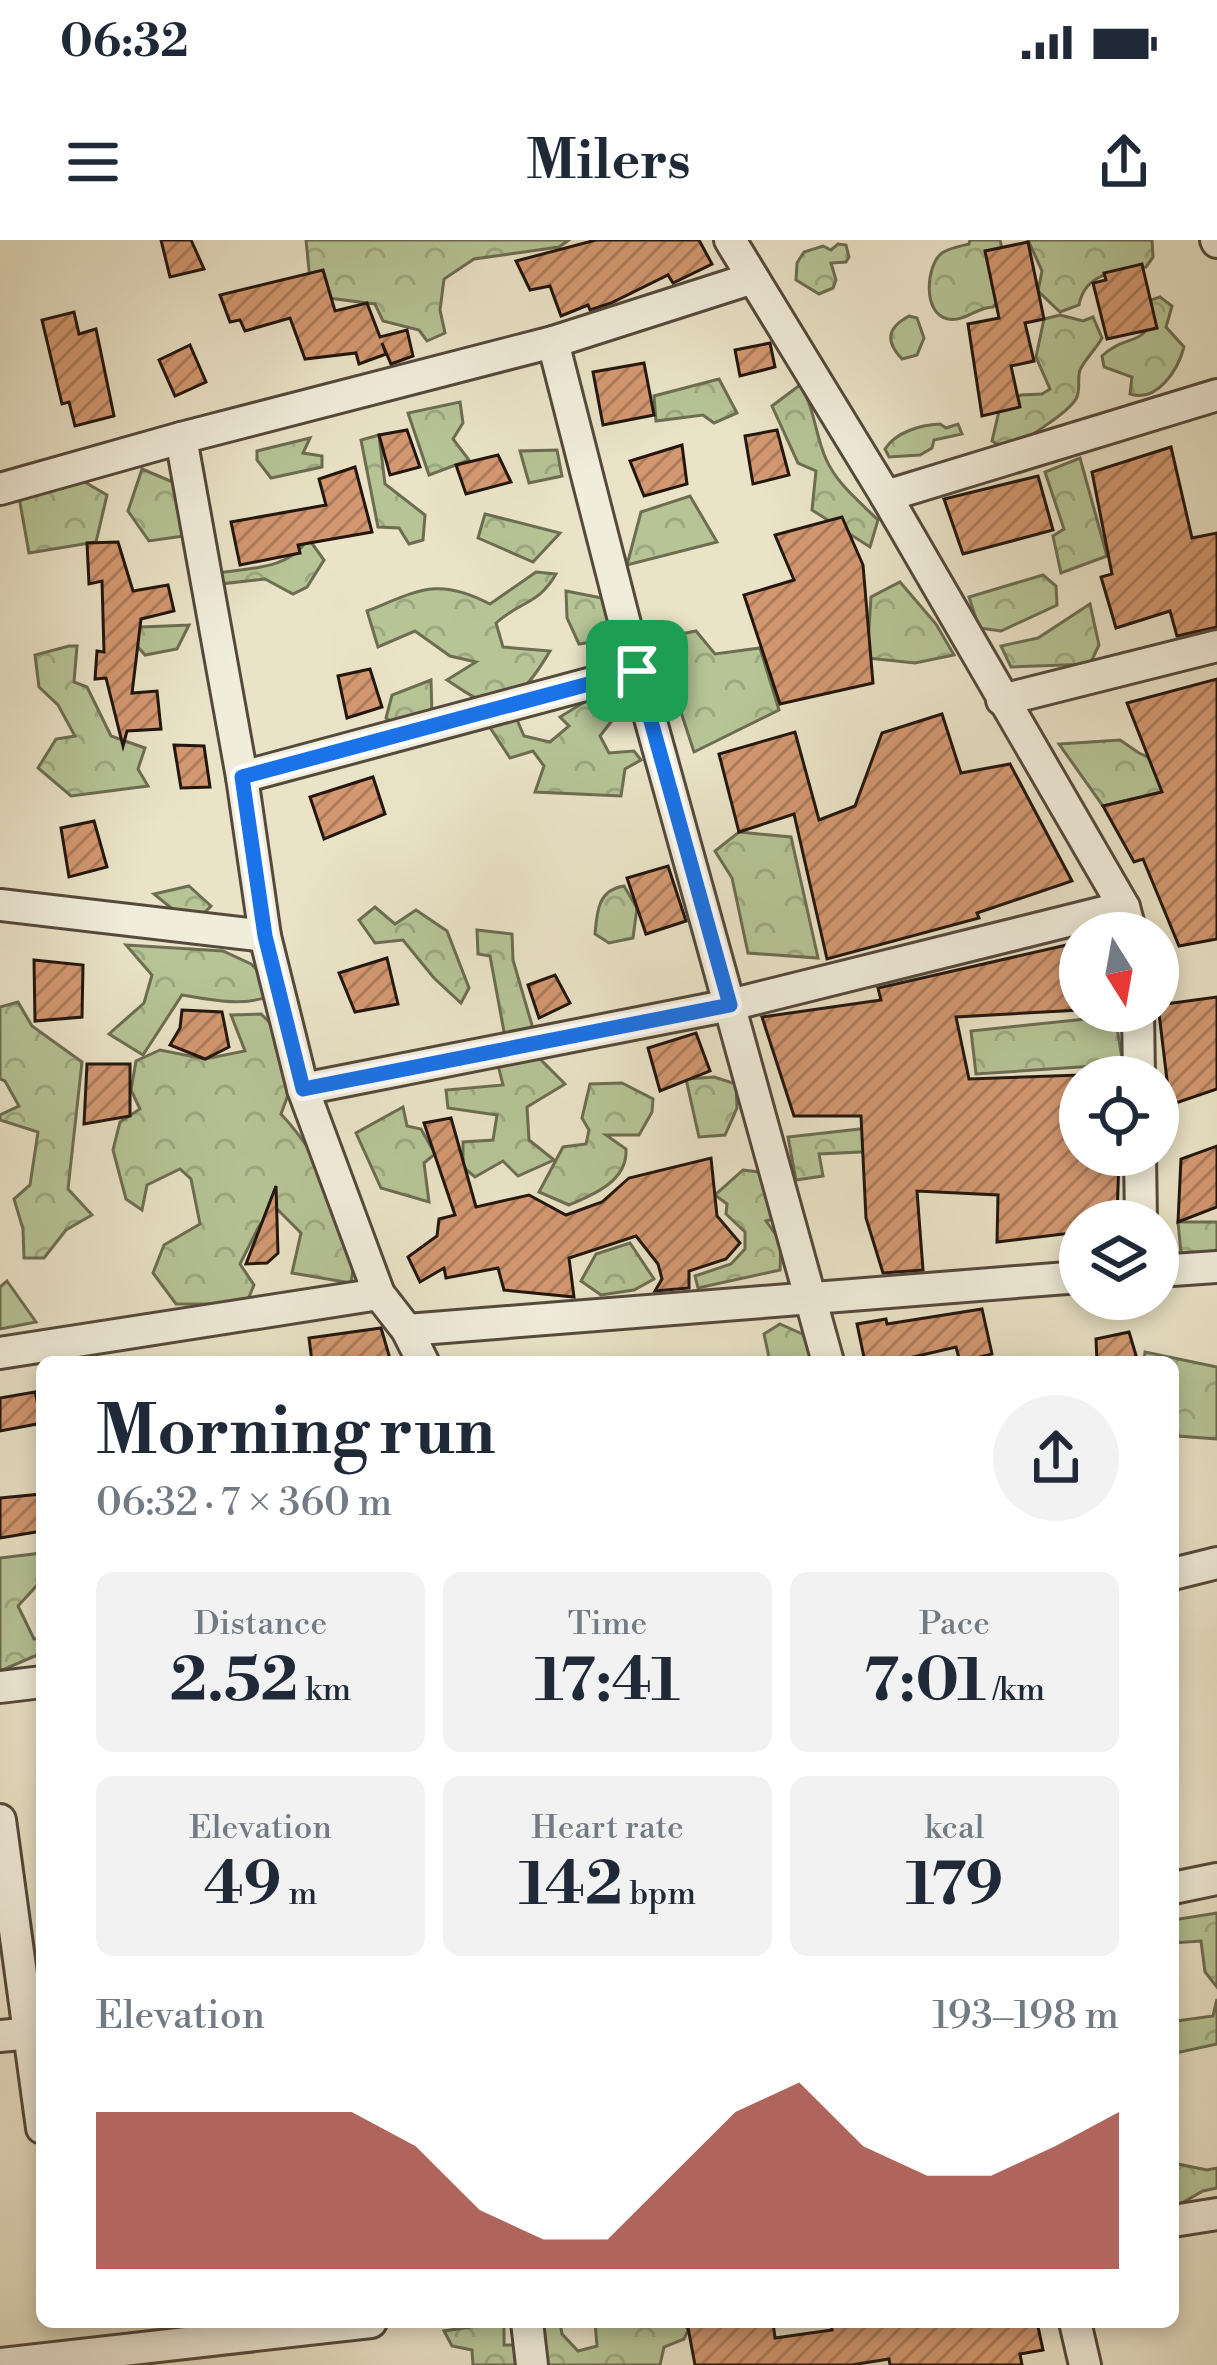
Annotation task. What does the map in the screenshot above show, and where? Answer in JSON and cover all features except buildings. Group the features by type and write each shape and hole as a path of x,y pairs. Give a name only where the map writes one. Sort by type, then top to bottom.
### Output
{"street":[{"path":"730,240 886,496 1122,912"},
{"path":"0,489 553,342 753,278"},
{"path":"553,342 637,671 826,1356"},
{"path":"886,496 1217,395"},
{"path":"181,438 242,777 265,936 303,1089 379,1294 420,1356"},
{"path":"1003,700 1217,646"},
{"path":"242,777 637,671"},
{"path":"0,904 265,936"},
{"path":"303,1089 1059,935"},
{"path":"1179,1270 1217,1267"},
{"path":"407,1330 1059,1278"},
{"path":"0,1353 379,1294"},
{"path":"1179,1572 1217,1563"},
{"path":"0,1687 36,1683"},
{"path":"0,1820 24,2034 36,2097"},
{"path":"1179,1887 1217,1879"},
{"path":"1179,2220 1217,2213"},
{"path":"69,2328 72,2360"},
{"path":"0,2364 72,2360 324,2328"},
{"path":"528,2328 532,2365"},
{"path":"1077,2328 1085,2365"}],"green space":[{"path":"306,240 569,240 559,247 474,259 444,279 440,310 445,333 427,341 419,330 383,321 375,304 320,297 311,290"},
{"path":"970,240 1000,240 1002,292 993,307 948,319 930,299 930,278 942,253"},
{"path":"1028,240 1152,240 1153,257 1146,267 1095,280 1079,305 1060,312 1038,291 1042,271"},
{"path":"846,245 849,257 846,262 831,263 836,280 833,288 819,294 796,280 797,263 804,252 823,246 831,250"},
{"path":"1160,297 1172,306 1166,327 1184,347 1177,365 1157,389 1140,396 1130,394 1132,377 1104,367 1102,356 1143,333 1151,316 1151,300"},
{"path":"1060,315 1083,321 1093,317 1102,338 1080,370 1071,405 1006,449 992,441 1000,407 1021,395 1050,389 1036,357 1044,319"},
{"path":"909,316 917,318 924,338 917,355 902,359 891,335"},
{"path":"719,379 737,413 714,423 703,415 656,421 654,396"},
{"path":"800,385 831,468 878,520 870,547 812,510 816,471 798,463 772,406"},
{"path":"460,402 463,423 453,439 469,460 429,475 408,413"},
{"path":"940,424 946,428 958,424 962,434 934,440 932,448 920,455 889,457 885,449 895,438"},
{"path":"379,435 385,484 425,515 423,540 409,544 399,528 378,527 361,440"},
{"path":"310,438 303,453 322,456 322,467 271,478 257,460 257,451"},
{"path":"557,450 562,476 529,483 520,451"},
{"path":"1080,458 1107,556 1061,573 1053,536 1064,529 1045,472"},
{"path":"55,465 107,495 96,542 29,553 17,486"},
{"path":"142,469 187,488 191,535 149,541 128,511"},
{"path":"690,496 717,542 627,565 641,512"},
{"path":"485,514 560,533 533,562 478,538"},
{"path":"308,538 324,560 307,587 293,594 265,579 220,584 218,573 281,561"},
{"path":"536,572 556,574 536,597 496,623 503,647 550,651 524,688 505,699 478,699 447,680 476,662 450,656 415,631 378,647 367,611 414,593 441,589 490,604"},
{"path":"1043,575 1056,586 1057,605 1001,631 979,628 969,597"},
{"path":"900,582 936,624 954,655 915,663 867,658 871,597"},
{"path":"566,591 607,599 616,638 579,644 567,618"},
{"path":"1090,604 1099,645 1090,664 1011,667 1001,646 1038,638"},
{"path":"189,625 177,649 145,655 131,639 141,627"},
{"path":"696,631 715,654 760,648 779,710 694,752 657,639"},
{"path":"77,646 74,682 87,687 111,736 145,748 138,769 148,786 71,796 38,768 56,739 75,736 58,705 39,687 35,655"},
{"path":"431,680 432,716 400,730 386,718 392,695"},
{"path":"622,696 622,708 600,736 609,753 634,751 641,760 625,769 621,796 535,792 544,766 533,751 510,758 489,726 514,713 524,736 550,742 569,726 560,717 591,698"},
{"path":"1120,740 1203,782 1103,806 1059,744"},
{"path":"739,832 791,837 818,958 748,953 732,878 715,851"},
{"path":"189,886 211,906 192,925 154,894"},
{"path":"624,886 637,908 633,938 609,943 595,934 598,910 609,892"},
{"path":"375,907 395,924 416,910 447,931 469,988 461,1003 403,940 375,943 359,920"},
{"path":"477,930 512,934 513,960 534,1032 505,1037 490,956 478,954"},
{"path":"126,945 223,951 251,964 280,992 244,1002 182,995 143,1055 109,1034 144,1003 152,975"},
{"path":"18,1002 32,1026 82,1062 68,1189 92,1215 66,1230 44,1258 24,1258 23,1229 14,1199 30,1185 38,1132 0,1120 0,1115 19,1106 0,1079 0,1007"},
{"path":"261,1014 285,1037 292,1084 281,1114 313,1155 359,1231 351,1283 292,1273 301,1233 277,1209 259,1226 240,1264 254,1285 246,1304 176,1304 153,1273 164,1245 200,1224 191,1179 180,1169 147,1185 142,1210 126,1199 113,1150 120,1122 140,1109 131,1090 136,1061 160,1050 205,1059 245,1051 231,1015"},
{"path":"1059,1022 1059,1032 1118,1032 1122,1056 1059,1056 1059,1068 976,1074 971,1031"},
{"path":"531,1050 565,1084 527,1107 529,1140 554,1160 518,1176 503,1161 475,1177 463,1167 463,1142 493,1140 497,1115 448,1108 446,1090 503,1085 497,1061"},
{"path":"714,1077 736,1084 737,1108 725,1135 699,1137 686,1079"},
{"path":"622,1083 653,1099 652,1112 639,1135 606,1135 626,1149 615,1178 569,1205 539,1192 563,1147 586,1144 589,1130 582,1118 590,1084"},
{"path":"403,1107 407,1126 421,1129 435,1154 424,1163 429,1202 381,1188 356,1133"},
{"path":"878,1127 881,1151 819,1154 823,1176 796,1180 788,1137"},
{"path":"743,1170 783,1175 777,1218 766,1221 781,1242 780,1270 698,1288 695,1276 731,1264 745,1249 745,1232 726,1214 727,1204 715,1195"},
{"path":"1179,1222 1217,1222 1217,1251 1181,1254"},
{"path":"630,1243 654,1279 634,1290 601,1295 581,1281 596,1254"},
{"path":"7,1281 36,1322 0,1329 0,1287"},
{"path":"780,1324 809,1337 811,1356 769,1356 764,1334"},
{"path":"1179,1359 1217,1367 1217,1439 1179,1436"},
{"path":"36,1554 36,1586 18,1606 36,1638 36,1656 0,1671 0,1558"},
{"path":"1217,1913 1217,1987 1205,1972 1201,1941 1179,1943 1179,1919"},
{"path":"1217,1999 1217,2044 1179,2052 1179,2021 1213,2016"},
{"path":"1179,2164 1217,2168 1217,2188 1179,2205"},
{"path":"504,2328 504,2345 523,2345 525,2365 473,2365 472,2350 452,2346 444,2331"},
{"path":"538,2328 561,2328 578,2351 597,2346 596,2328 688,2330 684,2339 664,2347 660,2365 535,2365"}],"route":[{"path":"637,671 730,1005 303,1089 265,936 242,777 637,671"}]}
